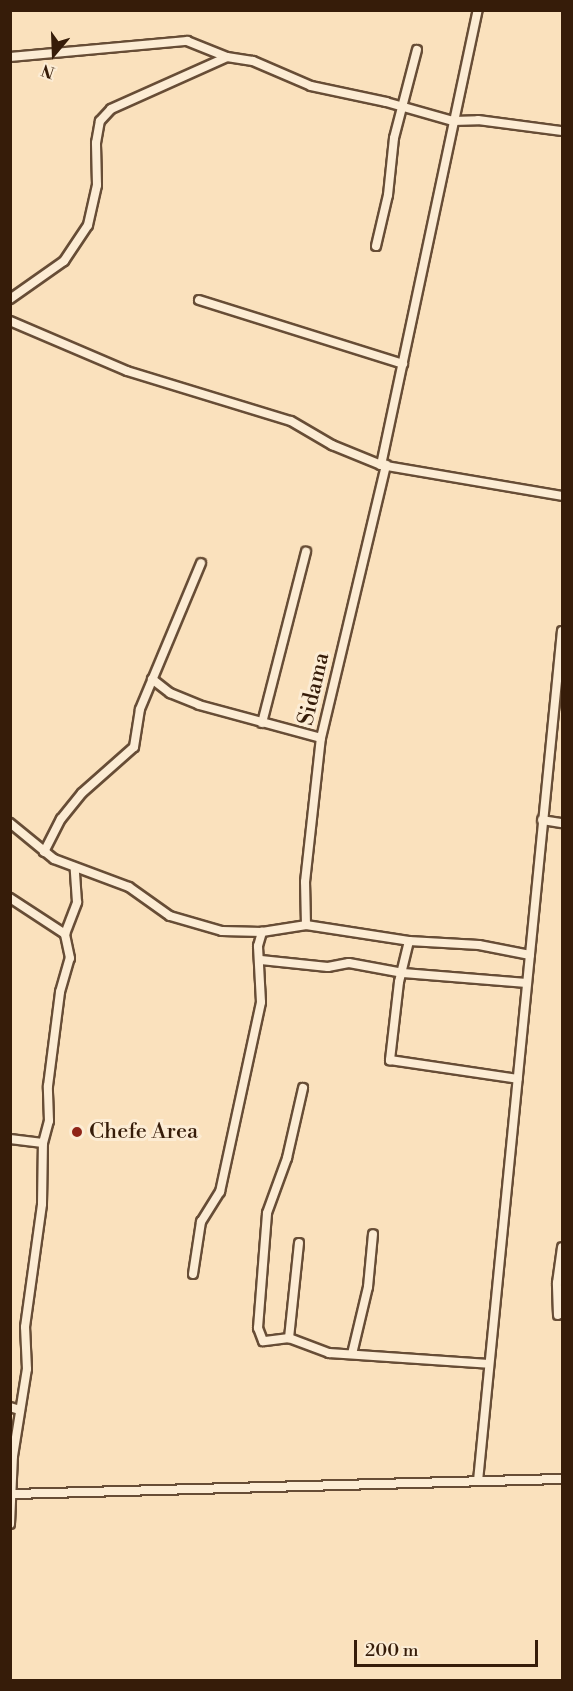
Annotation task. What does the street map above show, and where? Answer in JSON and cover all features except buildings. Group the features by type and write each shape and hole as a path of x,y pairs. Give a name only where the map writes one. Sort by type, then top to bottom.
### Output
{"street":[{"name":"Sidama","path":"306,925 305,882 321,738 384,465 453,121 478,10"},
{"path":"10,57 187,41 227,57 253,61 312,86 453,121 478,120 562,131"},
{"path":"376,246 388,195 400,106 417,50"},
{"path":"10,299 64,261 88,225 97,185 96,143 100,121 111,109 227,57"},
{"path":"199,300 403,364"},
{"path":"10,321 127,371 291,421 332,445 384,465 562,496"},
{"path":"262,723 306,552"},
{"path":"44,852 61,819 82,793 134,747 140,709 201,563"},
{"path":"478,1481 562,631"},
{"path":"152,679 170,693 262,723 321,738"},
{"path":"542,820 562,823"},
{"path":"10,823 44,852 75,870 129,887 170,916 222,931 262,932 306,925 409,941 479,945 530,955"},
{"path":"10,1524 13,1456 27,1369 25,1327 42,1204 43,1143 49,1121 48,1086 60,992 70,958 65,934 76,902 75,870"},
{"path":"10,898 65,934"},
{"path":"193,1274 201,1222 219,1192 261,1002 261,960 258,946 262,932"},
{"path":"409,941 390,1060 518,1079"},
{"path":"261,960 328,967 349,963 403,973 527,983"},
{"path":"303,1088 286,1158 267,1213 258,1328 263,1341 289,1338 315,1345 320,1351 489,1364"},
{"path":"10,1138 43,1143"},
{"path":"352,1354 368,1287 373,1234"},
{"path":"289,1338 299,1243"},
{"path":"558,1315 557,1283 562,1247"},
{"path":"10,1407 20,1410"},
{"path":"12,1495 562,1479"}],"place":[{"name":"Chefe Area","path":"77,1132"}]}
